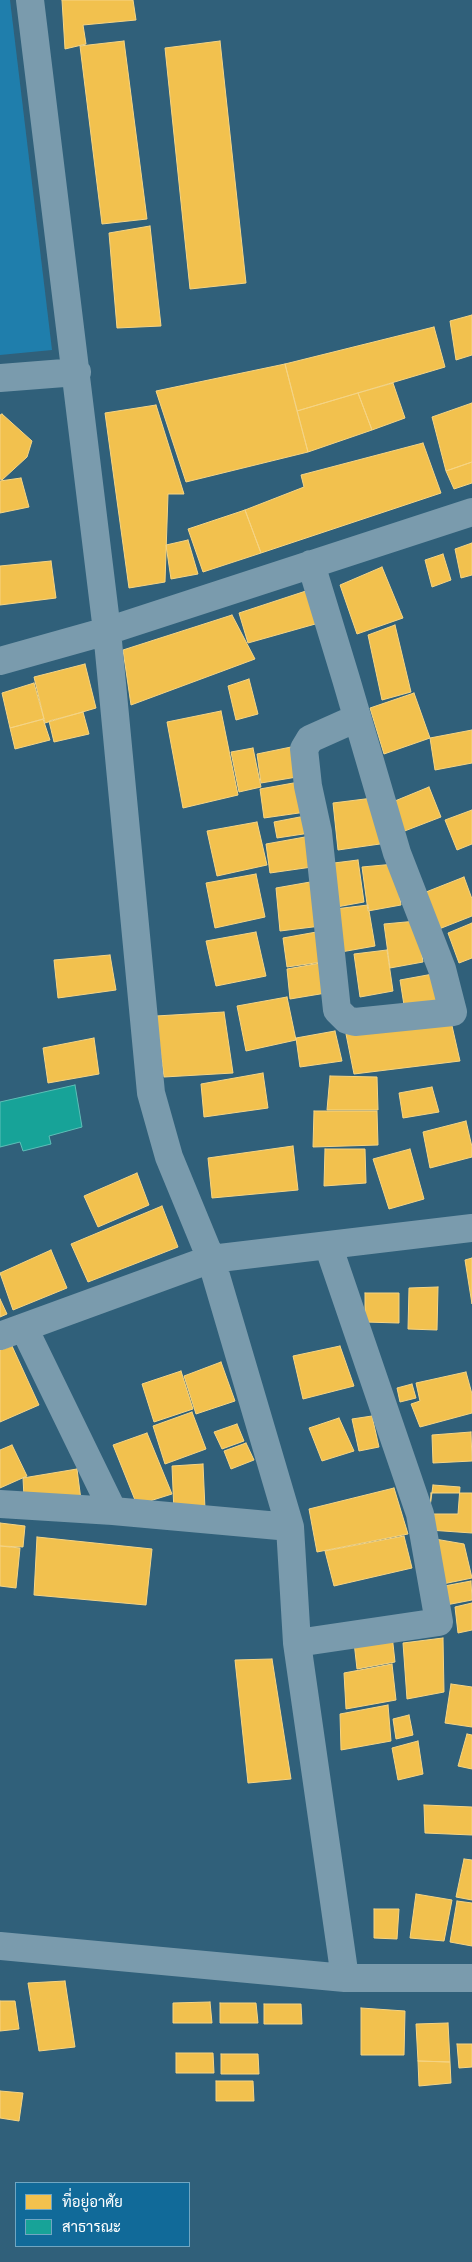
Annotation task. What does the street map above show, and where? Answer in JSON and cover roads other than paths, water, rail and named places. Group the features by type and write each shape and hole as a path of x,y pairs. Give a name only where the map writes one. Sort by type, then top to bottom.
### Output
{"street":[{"path":"30,0 77,372 107,631 151,1093 169,1157 211,1259 290,1527 297,1643 345,1978"},
{"path":"0,378 77,372"},
{"path":"0,661 107,631 472,512"},
{"path":"311,564 357,718 397,853 442,969 462,1010 354,1022 347,1020 337,1010 318,832 308,786 304,749 310,739 357,718"},
{"path":"113,1511 12,1332 211,1259 472,1228"},
{"path":"297,1643 439,1622 420,1514 328,1245"},
{"path":"0,1504 113,1511 290,1527"},
{"path":"0,1946 345,1978 472,1978"}]}
